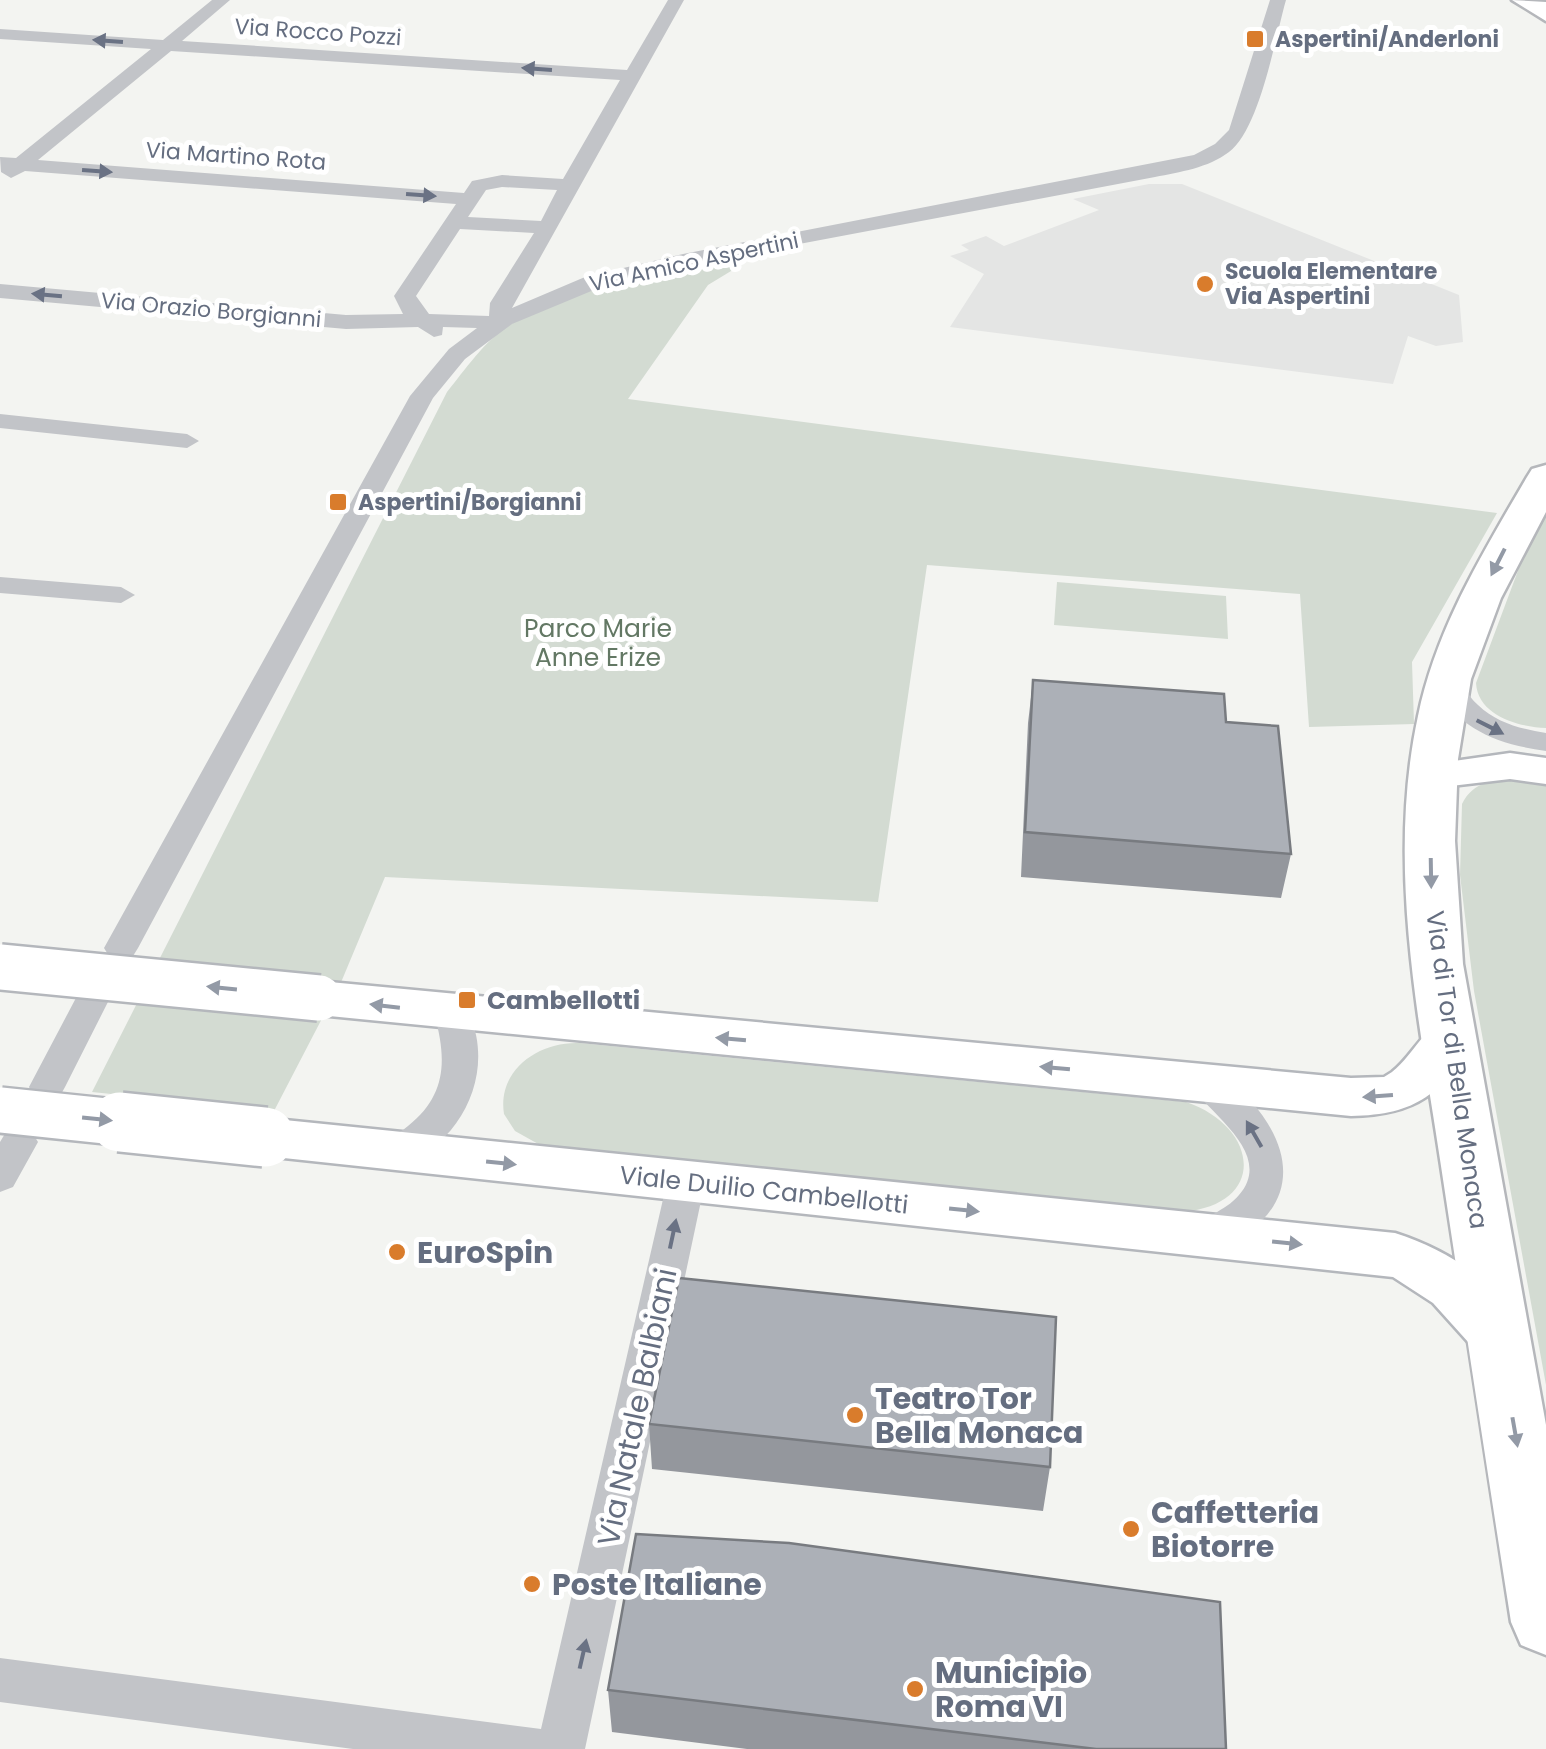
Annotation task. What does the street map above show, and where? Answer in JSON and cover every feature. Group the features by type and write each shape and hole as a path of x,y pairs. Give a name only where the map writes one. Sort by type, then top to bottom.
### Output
{"main road":[{"path":"1525,0 1546,13"},
{"name":"Via di Tor di Bella Monaca","path":"1546,477 1486,585 1461,642 1448,687 1434,775 1431,894 1450,1038 1546,1622"},
{"path":"1434,775 1510,766 1546,771"},
{"path":"0,967 452,1014 1351,1097 1395,1095 1422,1078 1450,1038"},
{"name":"Viale Duilio Cambellotti","path":"9,1126 265,1137 1376,1252 1413,1260 1452,1284 1498,1336"}],"street":[{"path":"0,181 10,164 222,0"},
{"path":"548,260 546,228 676,0"},
{"name":"Via Amico Aspertini","path":"121,948 422,396 457,354 499,323 552,297 618,275 1200,160 1224,147 1238,131 1278,0"},
{"name":"Via Rocco Pozzi","path":"0,34 634,76"},
{"name":"Via Martino Rota","path":"10,164 468,198"},
{"path":"457,354 411,310 405,296 468,198 479,185 492,181 568,186"},
{"path":"454,222 546,228"},
{"path":"548,260 618,275"},
{"path":"499,323 501,302 548,260"},
{"name":"Via Orazio Borgianni","path":"0,291 346,322 499,323"},
{"path":"0,421 186,441"},
{"path":"0,585 121,595"},
{"path":"1448,687 1462,708 1484,726 1516,738 1546,742"},
{"path":"47,1087 94,996"},
{"path":"398,1152 442,1116 458,1089 463,1059 452,1014"},
{"path":"1206,1082 1245,1118 1262,1148 1267,1170 1262,1197 1252,1212 1210,1236"},
{"path":"0,1176 9,1126"},
{"name":"Via Natale Balbiani","path":"561,1749 686,1182"},
{"path":"0,1680 533,1749"}],"shaded area":[{"name":"Scuola Elementare Via Aspertini","path":"1149,184 1182,184 1459,295 1463,342 1436,346 1408,336 1393,384 950,327 984,274 950,256 969,250 961,245 986,236 1004,246 1099,210 1073,199"}],"green space":[{"name":"Parco Marie Anne Erize","path":"727,259 736,268 708,285 628,399 1497,513 1412,662 1414,724 1309,727 1300,594 927,565 878,902 385,877 342,980 274,1111 92,1092 447,392 493,338 536,311 616,283"},
{"path":"1546,513 1546,728 1502,718 1484,704 1476,683 1528,544"},
{"path":"1057,582 1226,596 1228,639 1054,625"},
{"path":"1519,779 1546,785 1546,1385 1474,991 1460,875 1462,804 1472,790 1486,783"},
{"path":"580,1043 1186,1102 1210,1113 1228,1128 1244,1163 1241,1180 1230,1195 1211,1206 1183,1212 540,1145 515,1131 504,1114 507,1084 524,1061 536,1053"}],"building":[{"path":"1033,680 1224,694 1226,722 1278,726 1291,854 1025,832"},
{"name":"Teatro Tor Bella Monaca","path":"679,1278 1056,1317 1050,1467 649,1424"},
{"name":"Municipio Roma VI","path":"636,1534 789,1543 1220,1602 1226,1749 1096,1749 608,1690"}],"place":[{"name":"Aspertini/Anderloni","path":"1255,39"},
{"name":"Scuola Elementare Via Aspertini","path":"1205,284"},
{"name":"Aspertini/Borgianni","path":"338,502"},
{"name":"Cambellotti","path":"467,1000"},
{"name":"EuroSpin","path":"397,1252"},
{"name":"Teatro Tor Bella Monaca","path":"855,1415"},
{"name":"Caffetteria Biotorre","path":"1131,1529"},
{"name":"Poste Italiane","path":"532,1584"},
{"name":"Municipio Roma VI","path":"915,1689"}]}
